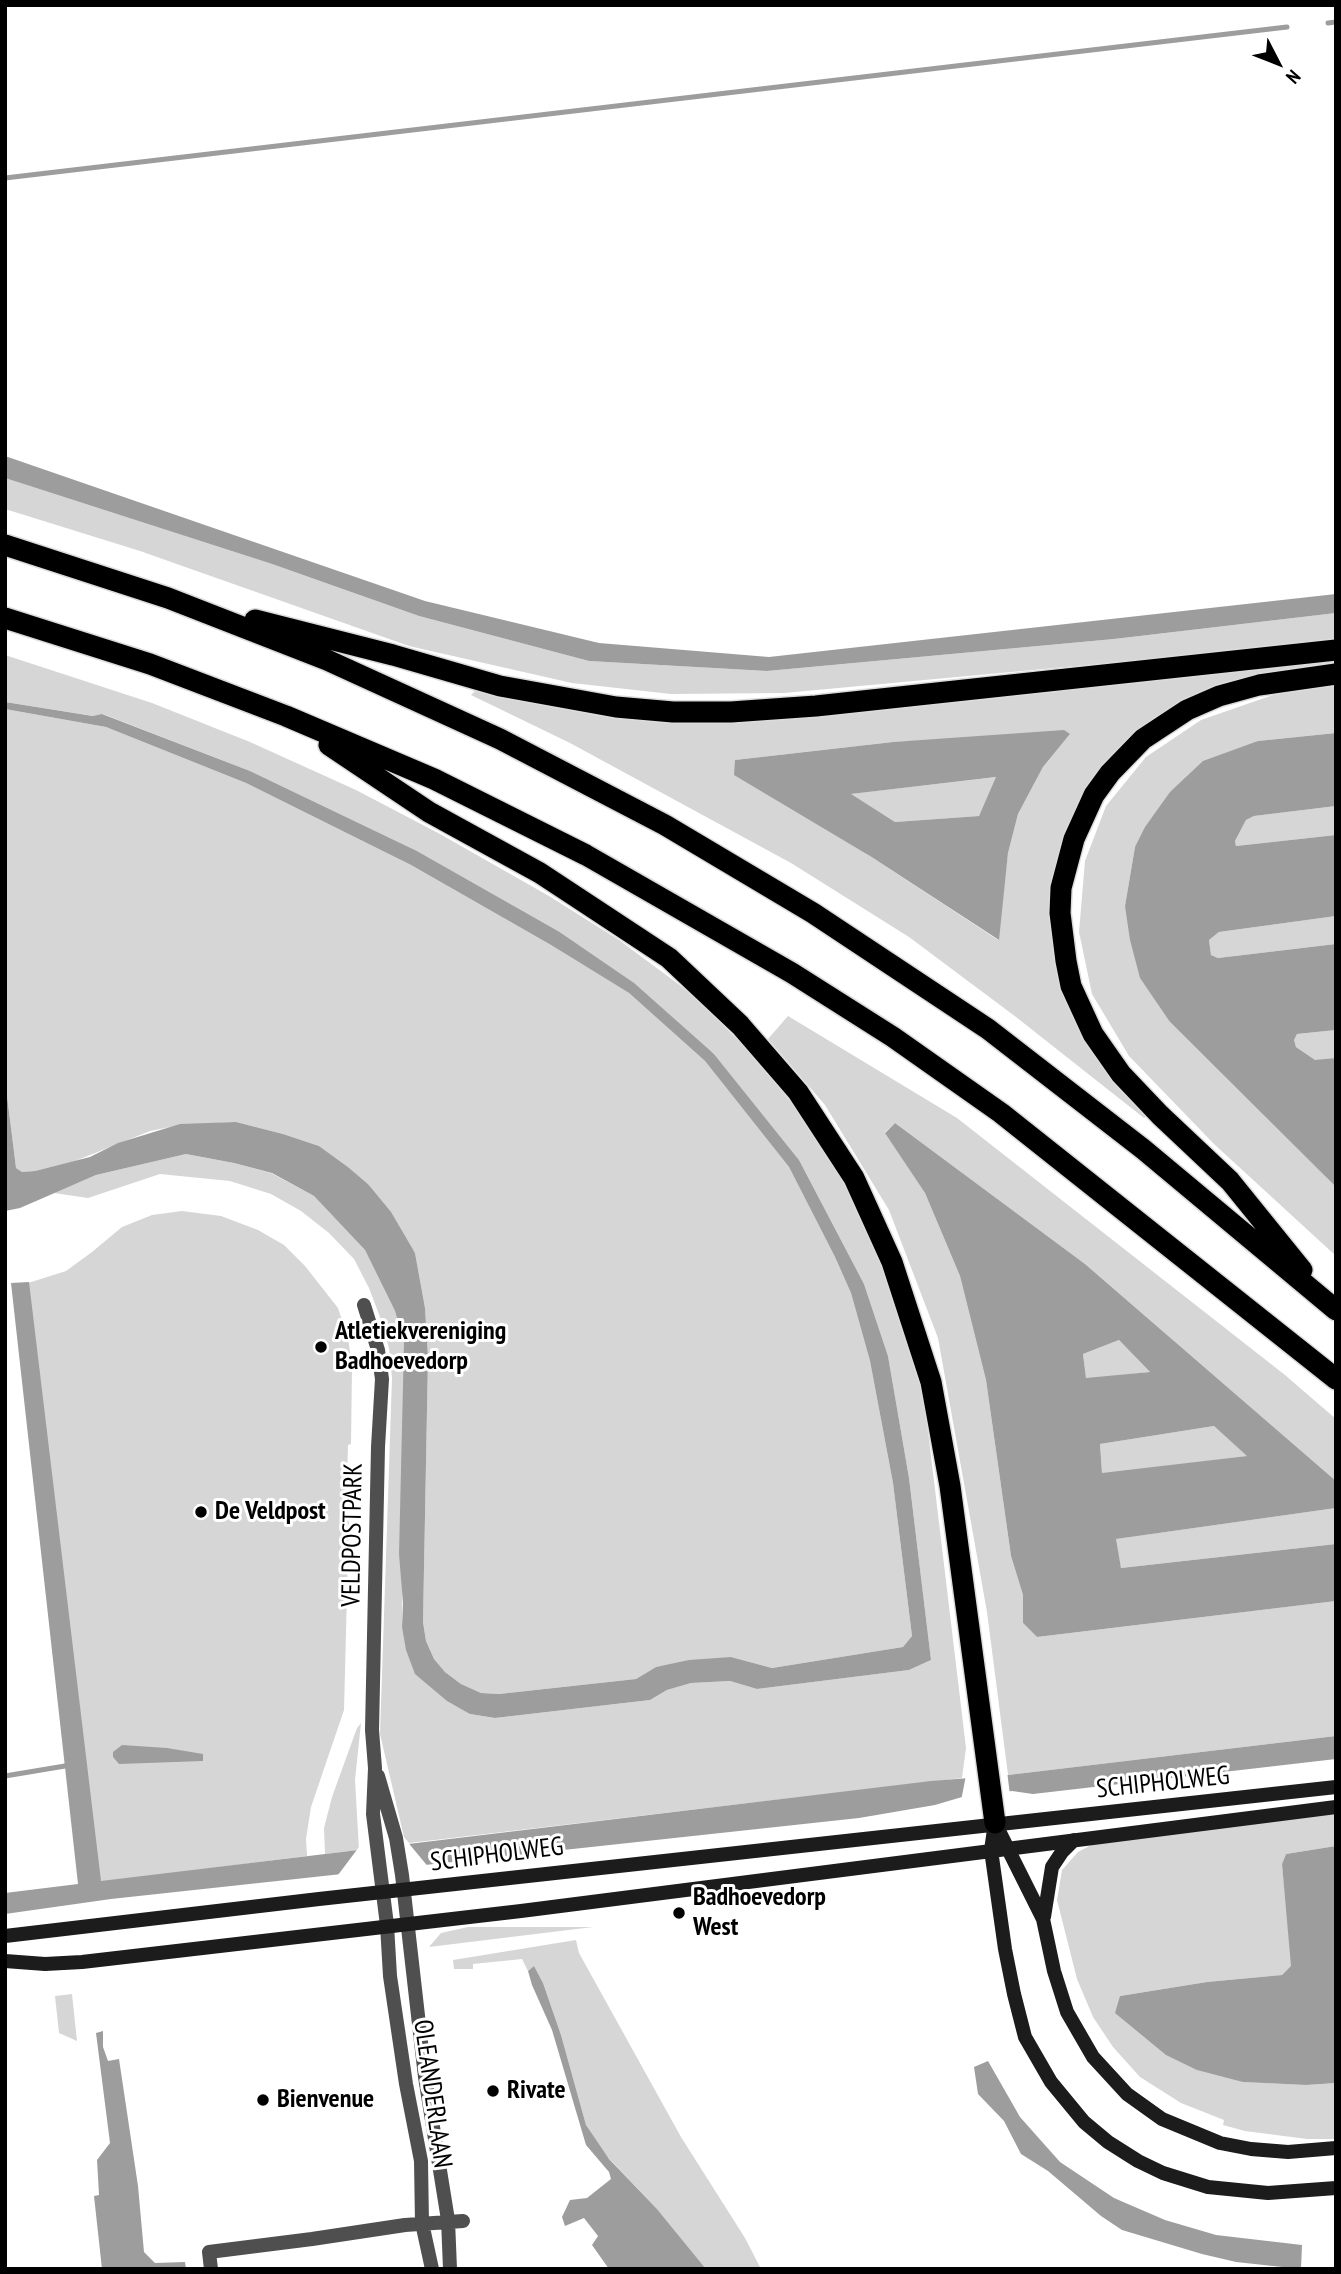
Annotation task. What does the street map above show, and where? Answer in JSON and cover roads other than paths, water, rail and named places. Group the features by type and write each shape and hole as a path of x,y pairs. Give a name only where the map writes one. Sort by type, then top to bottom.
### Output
{"highway":[{"path":"5,545 168,597 393,654 500,686 616,707 673,712 731,712 816,706 1336,650"},
{"path":"168,597 327,660 500,739 665,825 813,913 988,1029 1143,1149 1334,1308"},
{"path":"5,618 150,664 286,716 434,779 574,849 792,973 893,1037 1001,1113 1336,1379"},
{"path":"1334,1308 1230,1181 1121,1074 1093,1034 1071,986 1060,913 1061,888 1067,862 1083,817 1094,794 1110,773 1143,739 1187,710 1219,696 1259,685 1336,674"},
{"path":"286,716 429,811 540,873 669,958 740,1025 798,1091 854,1178 892,1262 931,1382 950,1486 994,1818"}],"main road":[{"name":"SCHIPHOLWEG","path":"5,1936 381,1885 994,1818 1078,1817 1336,1787"},
{"name":"SCHIPHOLWEG","path":"5,1961 45,1964 82,1962 521,1911 1336,1807"},
{"path":"994,1818 1043,1919 1054,1971 1075,2028 1104,2070 1138,2103 1206,2138 1234,2146 1288,2152 1336,2148"},
{"path":"994,1818 991,1850 1005,1949 1026,2037 1051,2082 1084,2122 1108,2142 1138,2161 1163,2173 1208,2187 1268,2193 1336,2188"},
{"path":"1043,1919 1052,1867 1074,1840"}],"street":[{"name":"VELDPOSTPARK","path":"364,1305 378,1350 382,1379 372,1730 375,1768 373,1814 381,1885"},
{"name":"VELDPOSTPARK","path":"375,1768 396,1838 403,1883"},
{"name":"OLEANDERLAAN","path":"403,1883 425,2077 456,2221 450,2269"},
{"name":"OLEANDERLAAN","path":"381,1885 390,1976 421,2161 422,2223 432,2269"},
{"path":"211,2269 209,2252 422,2223 456,2221"}],"waterway":[{"path":"1328,23 1336,22"},
{"path":"5,178 1287,27"},
{"path":"5,1776 65,1766"}],"place":[{"name":"Atletiekvereniging Badhoevedorp","path":"321,1347"},
{"name":"De Veldpost","path":"201,1512"},
{"name":"Badhoevedorp West","path":"679,1913"},
{"name":"Rivate","path":"493,2091"},
{"name":"Bienvenue","path":"263,2100"}]}
